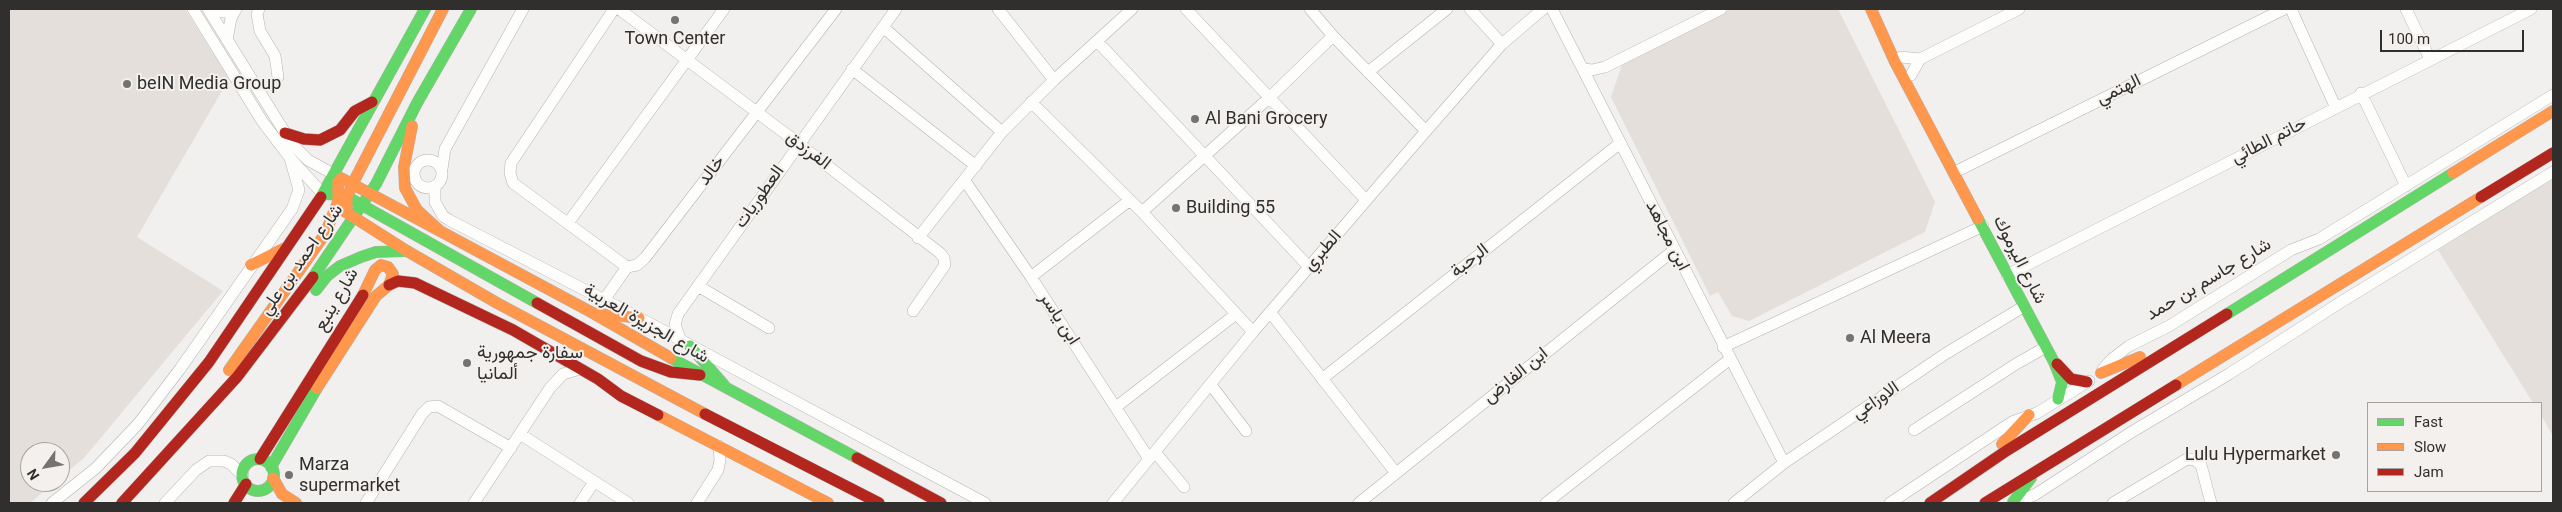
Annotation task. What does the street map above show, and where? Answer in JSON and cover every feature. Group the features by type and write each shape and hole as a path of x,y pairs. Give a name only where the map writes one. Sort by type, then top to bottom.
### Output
{"main road":[{"name":"شارع احمد بن علي","path":"84,503 134,453 209,362 335,175 372,102 425,9"},
{"path":"192,428 223,379 325,234 341,199 353,183 444,9"},
{"name":"شارع احمد بن علي","path":"122,503 224,392 286,315 354,219 471,9"},
{"name":"شارع اليرموك","path":"1871,9 1896,62 1983,226 2023,307 2054,362"},
{"name":"شارع اليرموك","path":"1878,9 1948,150 1955,172"},
{"path":"285,133 304,139 320,140 340,130 355,111 372,102"},
{"path":"417,103 403,179 408,197 417,210 440,231"},
{"name":"شارع جاسم بن حمد","path":"1930,503 2000,455 2553,111"},
{"path":"1985,503 2553,152"},
{"path":"335,175 341,199 354,219 407,251 497,303 654,388 879,503"},
{"name":"شارع الجزيرة العربية","path":"335,175 591,312 700,376 941,503"},
{"path":"323,194 362,206 641,361 671,372 700,376"},
{"path":"250,265 285,247"},
{"path":"224,392 260,360 327,276 340,266 376,252 407,251"},
{"name":"شارع ينبع","path":"260,459 379,266 386,266 393,273 389,285 376,296 327,370 272,472"},
{"path":"389,285 407,281 423,286 555,353 622,396 828,503"},
{"path":"497,303 537,344"},
{"path":"591,312 644,320"},
{"path":"685,344 726,389"},
{"path":"2101,373 2154,351 2167,350"},
{"path":"2054,362 2071,379 2087,382"},
{"path":"2054,362 2062,382 2058,399"},
{"path":"598,379 654,388"},
{"path":"2000,455 2003,442 2029,416"},
{"path":"234,503 244,480 247,464 260,459 272,472 282,494"},
{"path":"815,469 853,503"},
{"path":"2012,503 2038,470"},
{"path":"247,503 259,490 270,485 272,472"},
{"path":"244,480 259,490 282,494 296,503"},
{"path":"1934,503 1944,493"}],"street":[{"path":"192,9 262,121 290,158 323,194"},
{"path":"209,9 226,12 235,10 227,40"},
{"path":"209,9 285,133 308,160 335,175"},
{"path":"259,9 257,14 260,31 275,56 278,77"},
{"path":"445,149 431,160 419,163 414,174 420,186 428,188 435,186 442,178 445,149 523,9"},
{"path":"604,300 627,267 513,183 510,173 511,162 614,9"},
{"name":"الفرزدق","path":"619,9 798,143 944,258 945,265 913,311"},
{"path":"568,223 724,9"},
{"name":"خالد","path":"627,267 637,265 645,258 836,9"},
{"name":"العطوريات","path":"678,314 798,143 896,9"},
{"path":"998,9 1054,80"},
{"path":"918,238 1002,132 1054,80 1132,9"},
{"path":"1186,9 1366,200"},
{"path":"1312,9 1333,36 1426,131"},
{"path":"1368,72 1447,9"},
{"path":"1470,9 1502,44"},
{"name":"الطبري","path":"1113,503 1253,332 1426,131 1502,44 1543,9"},
{"name":"ابن مجاهد","path":"1552,9 1584,69 1619,144 1784,463"},
{"path":"1593,88 1598,73 1605,68 1721,9"},
{"path":"1901,57 1920,59 2019,9"},
{"name":"الهتمي","path":"1955,172 2284,9"},
{"path":"2291,9 2335,106"},
{"path":"2406,9 2430,59"},
{"name":"حاتم الطائي","path":"2007,275 2335,106 2531,9"},
{"path":"883,26 1002,132"},
{"path":"1142,212 1270,98 1333,36"},
{"path":"1097,41 1309,267"},
{"path":"1911,75 1920,59"},
{"path":"1584,69 1605,68"},
{"path":"852,69 976,166"},
{"path":"2362,93 2406,186"},
{"name":"شارع جاسم بن حمد","path":"1890,503 2012,422 2029,416 2101,373 2112,359 2129,346 2169,326 2291,250 2319,239 2553,96"},
{"path":"1031,102 1142,212 1253,332"},
{"name":"الرحبة","path":"1322,379 1619,144"},
{"path":"52,503 96,468 138,424 180,369 250,265 292,209 297,197 298,184 290,158"},
{"path":"431,160 442,169"},
{"path":"2012,503 2036,494 2130,433 2229,374 2306,323 2553,172"},
{"name":"ابن ياسر","path":"965,181 1031,277 1116,407 1152,455 1184,488"},
{"name":"شارع الجزيرة العربية","path":"435,186 434,202 442,216 644,320 685,344 985,503"},
{"path":"1031,277 1130,200"},
{"path":"1723,347 1983,226"},
{"name":"ابن الفارض","path":"1359,503 1674,250"},
{"path":"698,286 769,328"},
{"name":"الاوزاعي","path":"1734,503 1784,463 1945,354 2023,307"},
{"path":"1270,312 1396,474"},
{"path":"644,320 667,322 678,314"},
{"path":"678,314 675,326 685,344"},
{"path":"1116,407 1236,314"},
{"path":"1914,430 2016,364 2046,347"},
{"path":"550,388 556,374 555,353"},
{"path":"1546,503 1730,359"},
{"path":"474,503 550,388 563,374 580,369"},
{"path":"1211,385 1246,431"},
{"path":"366,503 422,414 429,407 438,406 511,448"},
{"path":"520,434 628,503"},
{"path":"697,503 718,470 719,446"},
{"path":"2113,503 2187,459 2195,460 2201,465 2210,503"},
{"path":"166,503 196,470 209,461 224,461 231,464 244,480"},
{"path":"580,503 594,482"}],"shaded area":[{"path":"9,9 185,9 229,79 137,237 223,291 84,458 70,470 70,442 20,442 20,492 43,492 30,503 9,503"},
{"path":"1731,9 1838,9 1935,202 1925,232 1749,321 1732,316 1718,292 1710,296 1611,97 1622,65"},
{"path":"2553,173 2553,436 2542,417 2542,402 2532,402 2438,250"}],"traffic: fast":[{"path":"321,197 425,9"},
{"path":"313,277 376,184 417,103 471,9"},
{"path":"2227,314 2453,173"},
{"path":"323,194 344,195 537,303"},
{"path":"1978,219 2054,362 2062,382 2058,399"},
{"path":"316,290 327,276 340,266 376,252 407,251"},
{"path":"690,346 724,385"},
{"path":"671,358 857,458"},
{"path":"271,467 317,388"},
{"path":"258,459 269,464 274,475 269,486 258,491 247,486 242,475 247,464 258,459"},
{"path":"2013,502 2031,478"}],"traffic: slow":[{"path":"347,208 347,197 353,183 443,9"},
{"path":"1871,9 1895,62 1978,219"},
{"path":"2453,173 2553,111"},
{"path":"412,126 404,167 405,188 417,210 440,231"},
{"path":"341,178 591,312 671,358"},
{"path":"229,370 325,234 338,202 338,182"},
{"path":"2176,385 2481,197"},
{"path":"344,211 407,251 497,303 705,414"},
{"path":"251,265 285,248"},
{"path":"317,388 376,296 389,285 393,274 388,267 381,265 375,270 363,295"},
{"path":"599,313 639,318"},
{"path":"2101,373 2140,357"},
{"path":"658,415 828,503"},
{"path":"2002,444 2029,415"},
{"path":"273,478 282,494 296,503"}],"traffic: jam":[{"path":"285,133 304,139 320,140 340,130 355,111 372,102"},
{"path":"2481,197 2553,153"},
{"path":"84,503 135,453 209,362 321,197"},
{"path":"122,503 237,377 313,277"},
{"path":"389,285 398,281 415,283 513,330 598,379 621,396 658,415"},
{"path":"260,459 363,295"},
{"path":"537,303 641,361 671,372 700,375"},
{"path":"1930,503 2006,451 2227,314"},
{"path":"2057,364 2071,379 2087,382"},
{"path":"1985,503 2176,385"},
{"path":"705,414 879,503"},
{"path":"857,458 941,503"},
{"path":"234,503 246,484"}],"place":[{"name":"Town Center","path":"675,20"},
{"name":"beIN Media Group","path":"127,84"},
{"name":"Al Bani Grocery","path":"1195,119"},
{"name":"Building 55","path":"1176,208"},
{"name":"Al Meera","path":"1850,338"},
{"name":"سفارة جمهورية ألمانيا","path":"467,363"},
{"name":"Lulu Hypermarket","path":"2336,455"},
{"name":"Marza supermarket","path":"289,475"}]}
